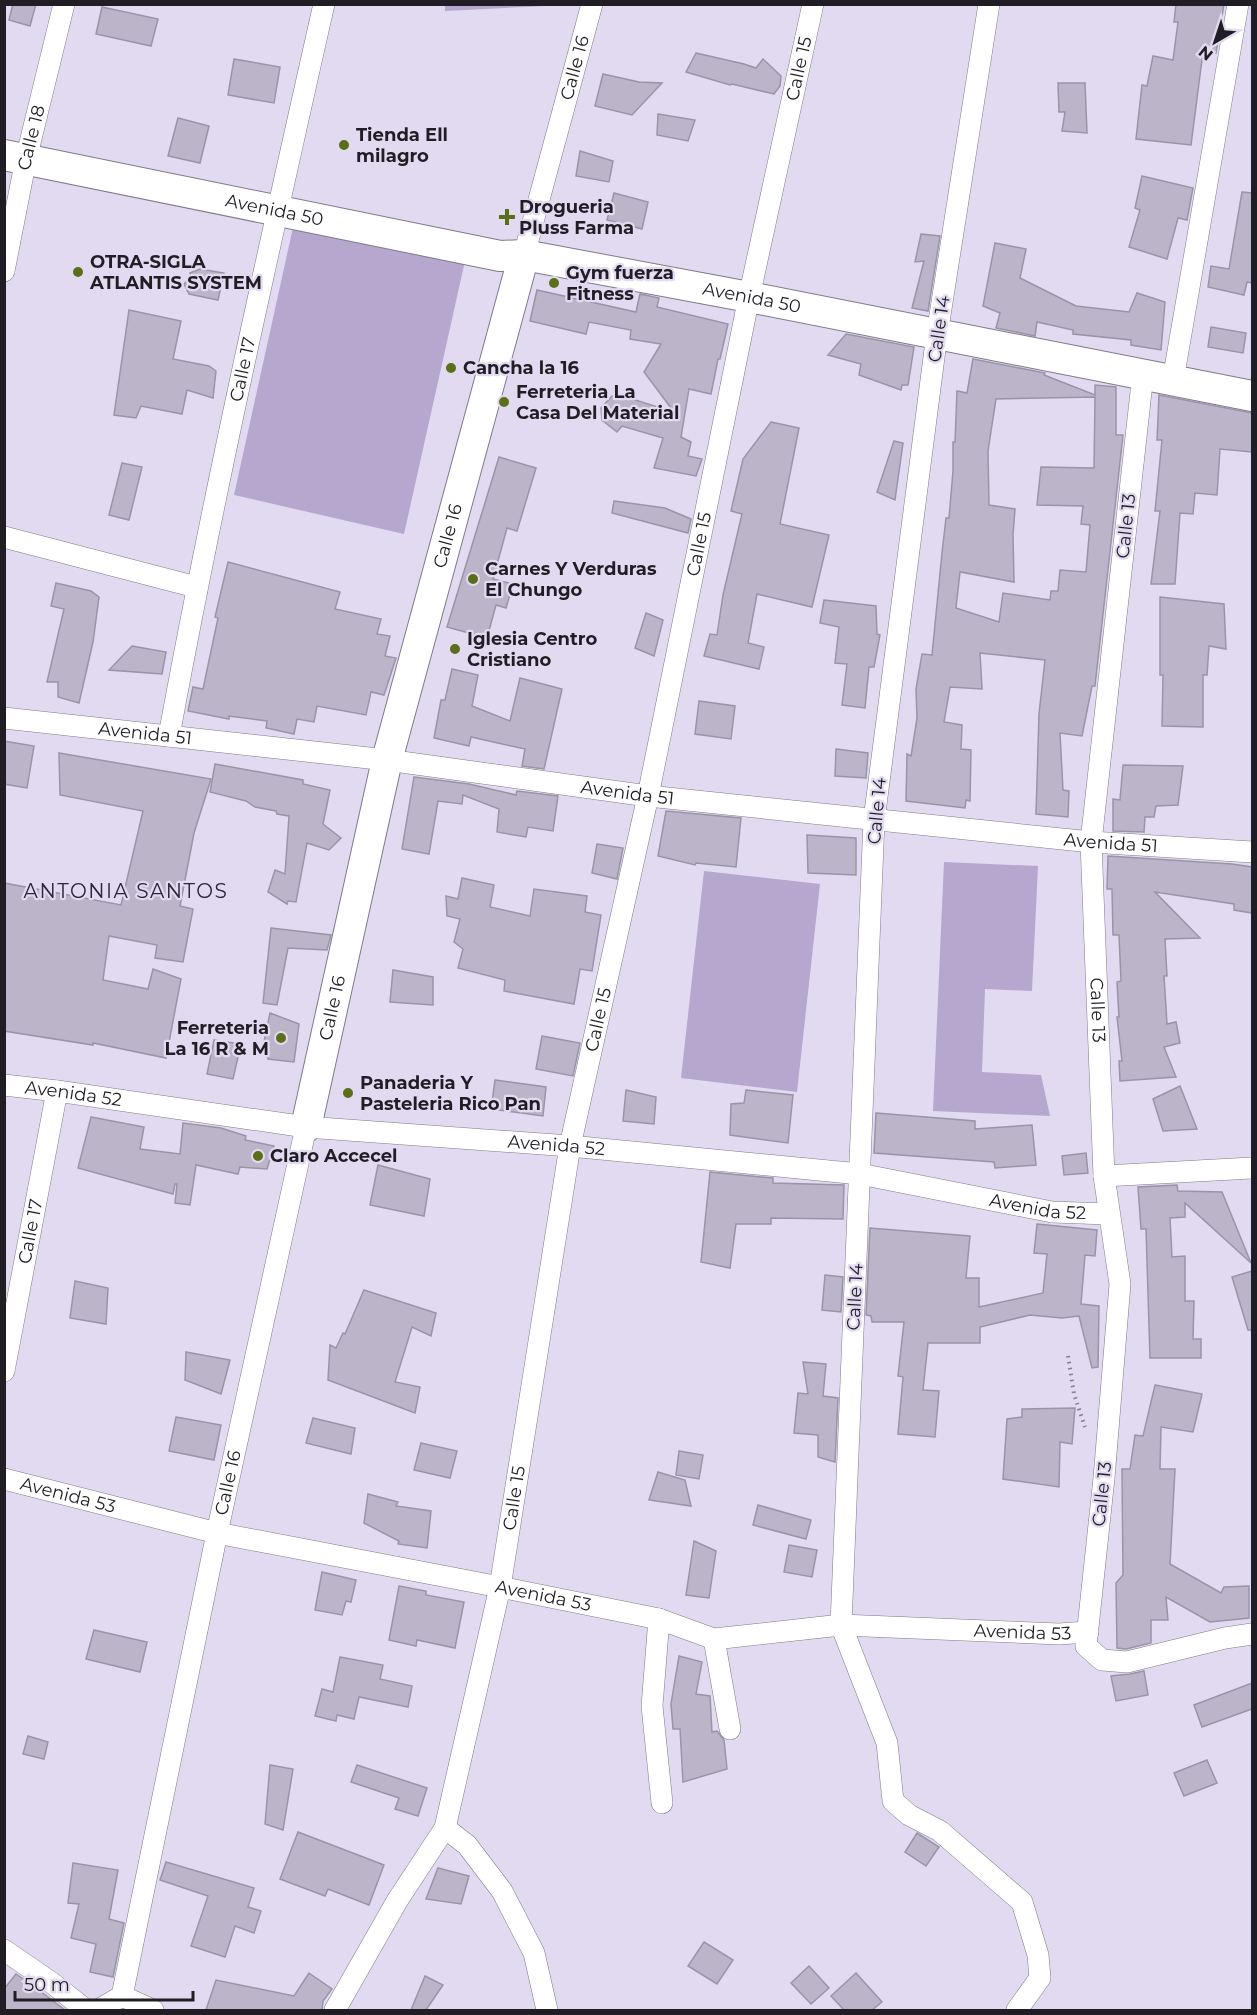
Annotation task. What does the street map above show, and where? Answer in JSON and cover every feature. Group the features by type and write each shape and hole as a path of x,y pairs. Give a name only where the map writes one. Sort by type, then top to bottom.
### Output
{"street":[{"name":"Calle 18","path":"4,271 15,157 64,4"},
{"name":"Calle 17","path":"169,736 196,587 324,4"},
{"name":"Calle 16","path":"122,1996 217,1533 387,760 592,4"},
{"name":"Calle 15","path":"335,2010 397,1901 446,1828 500,1587 570,1146 648,796 749,297 813,4"},
{"name":"Calle 14","path":"841,1625 874,820 937,334 989,4"},
{"path":"1173,380 1238,4"},
{"name":"Avenida 50","path":"15,157 500,256 524,255 1252,396"},
{"name":"Calle 13","path":"1087,1639 1104,1478 1120,1284 1104,1176 1091,842 1143,374"},
{"path":"4,537 196,587"},
{"name":"Avenida 51","path":"4,717 387,760 648,796 1091,842 1252,852"},
{"name":"Avenida 52","path":"4,1085 306,1127 570,1146 860,1174 1052,1212 1108,1214"},
{"name":"Calle 17","path":"4,1371 57,1091"},
{"path":"1104,1176 1252,1168"},
{"name":"Avenida 53","path":"4,1479 217,1533 659,1619 714,1639 841,1625 1059,1634 1087,1639 1102,1660 1127,1662 1225,1638 1252,1634"},
{"path":"659,1619 652,1706 662,1803"},
{"path":"841,1625 887,1743 893,1801 909,1815 940,1831 1022,1902 1038,1955 1040,1978 1017,2010"},
{"path":"714,1639 730,1729"},
{"path":"446,1828 467,1845 502,1891 534,1953 547,2010"},
{"path":"4,1950 86,2010"},
{"path":"98,2010 122,1996 153,2010"}],"path":[{"path":"1068,1356 1074,1394 1086,1432"}],"shaded area":[{"path":"544,4 544,6 445,11 445,5"},
{"path":"294,223 465,261 404,534 234,495"},
{"path":"944,862 1038,866 1032,991 985,989 982,1072 1041,1075 1050,1116 933,1111"},
{"path":"704,871 820,884 797,1092 681,1078"}],"building":[{"path":"13,4 36,4 30,26 9,20"},
{"path":"1176,4 1224,4 1216,53 1203,52 1191,145 1136,139 1142,85 1147,86 1153,56 1173,60 1178,22 1174,22"},
{"path":"102,7 158,19 151,46 96,34"},
{"path":"696,53 756,68 763,59 781,76 780,86 774,94 730,85 686,72"},
{"path":"234,59 280,67 274,103 228,95"},
{"path":"603,74 639,82 662,83 632,115 595,106"},
{"path":"1058,83 1085,83 1087,133 1062,131 1065,112 1059,112"},
{"path":"658,114 695,120 688,141 657,135"},
{"path":"178,118 209,126 200,163 168,156"},
{"path":"580,151 613,161 609,182 576,176"},
{"path":"1142,176 1193,188 1187,220 1178,218 1167,259 1129,247 1140,210 1135,208"},
{"path":"1242,192 1252,193 1252,283 1247,282 1244,295 1208,287 1211,266 1229,269"},
{"path":"614,193 648,202 642,229 607,220"},
{"path":"921,234 940,236 928,311 912,308 924,261 915,262"},
{"path":"995,243 1026,249 1020,278 1076,306 1129,312 1137,293 1165,302 1161,350 1131,345 1131,340 1073,334 1073,330 1037,322 1035,336 996,328 1000,313 983,306"},
{"path":"200,269 224,273 218,300 189,294 184,284 191,277 190,273"},
{"path":"537,290 636,312 640,294 659,298 657,307 728,324 711,394 689,389 681,437 691,442 688,456 702,459 696,476 654,468 663,438 622,426 617,432 602,420 601,408 617,394 670,411 671,408 644,372 661,344 630,339 631,330 589,322 586,334 530,321"},
{"path":"129,310 181,321 173,359 209,366 216,371 213,398 187,390 182,414 141,406 136,418 114,415"},
{"path":"1211,327 1246,333 1243,353 1208,347"},
{"path":"846,334 914,347 908,385 902,385 901,390 859,375 861,364 828,355"},
{"path":"973,359 1045,373 1044,375 1095,395 1095,385 1116,387 1116,435 1123,435 1095,686 1092,686 1082,736 1060,733 1063,790 1069,791 1068,817 1036,814 1039,714 1045,660 980,653 982,689 950,687 944,722 962,725 961,749 971,750 970,801 966,800 965,808 906,801 907,754 911,756 917,718 916,689 922,654 932,655 946,518 949,518 957,391 967,393","holes":["1095,397 1094,468 1041,467 1037,505 1083,506 1081,524 1090,525 1086,572 1060,570 1058,591 1051,591 1050,600 1003,593 999,622 956,608 960,572 1014,582 1015,509 989,505 988,451 996,399"]},
{"path":"1159,395 1252,413 1252,452 1220,449 1217,495 1195,493 1193,514 1180,513 1175,584 1151,584 1160,511 1155,511 1162,440 1157,440"},
{"path":"771,422 799,428 780,524 829,535 812,607 757,594 748,643 764,647 759,669 704,656 710,634 717,635 723,595 742,514 731,511 743,459"},
{"path":"894,441 903,443 895,500 877,492"},
{"path":"499,457 536,468 517,531 507,528 493,579 513,584 506,608 496,605 487,638 447,627"},
{"path":"122,463 142,467 129,520 109,515"},
{"path":"614,501 665,508 691,519 688,533 612,513"},
{"path":"228,562 340,592 335,609 381,619 377,634 390,636 385,656 396,658 384,695 371,692 366,715 317,706 314,722 297,719 294,734 266,728 267,721 229,716 229,719 188,711 193,687 203,689 218,618 215,617"},
{"path":"56,583 91,591 99,597 93,642 79,703 58,697 58,682 47,682 64,609 51,606"},
{"path":"1160,597 1224,604 1226,649 1209,646 1207,675 1203,675 1203,727 1162,726"},
{"path":"824,600 876,606 877,634 880,635 874,667 869,667 865,708 842,705 847,664 835,663 839,627 820,623"},
{"path":"646,613 663,620 654,656 635,648"},
{"path":"132,646 166,652 162,674 109,670"},
{"path":"452,669 478,675 472,706 510,721 520,678 562,689 544,769 522,766 525,749 471,737 469,746 434,738 441,700 445,700"},
{"path":"699,701 735,706 731,739 695,734"},
{"path":"4,741 34,746 27,788 4,784"},
{"path":"836,749 868,753 866,778 835,776"},
{"path":"59,753 211,779 194,833 180,906 193,909 183,962 155,958 157,945 109,936 103,980 148,989 153,969 181,979 166,1058 93,1043 93,1045 4,1031 4,883 121,905 143,811 60,795"},
{"path":"215,764 303,780 303,784 330,790 323,824 341,838 329,850 307,843 296,902 288,901 287,904 268,892 275,870 285,874 289,816 255,807 246,801 210,792"},
{"path":"1123,765 1183,766 1178,805 1156,806 1154,817 1145,817 1144,832 1113,831 1113,799 1120,800"},
{"path":"414,777 469,784 516,795 517,791 558,796 553,831 528,827 526,837 497,832 499,809 463,795 462,804 438,801 429,854 402,849"},
{"path":"666,811 741,818 736,867 696,863 695,865 658,856"},
{"path":"807,835 856,838 856,875 808,873"},
{"path":"597,844 623,848 617,879 592,873"},
{"path":"1108,856 1252,867 1252,913 1234,910 1234,904 1155,892 1200,938 1165,939 1167,976 1164,976 1167,1024 1176,1022 1180,1043 1164,1047 1176,1077 1120,1081 1119,1061 1122,1061 1117,1017 1119,1017 1117,982 1121,981 1119,935 1113,935 1112,889 1107,889"},
{"path":"462,878 494,885 490,907 530,916 534,889 587,896 585,912 601,915 592,971 580,969 574,1004 504,991 505,980 458,968 463,949 454,942 460,919 447,916 446,896 458,899"},
{"path":"271,928 331,935 327,950 288,948 277,1005 263,1003"},
{"path":"393,970 433,977 433,1005 390,1002"},
{"path":"270,1013 299,1024 294,1062 268,1059 264,1042"},
{"path":"542,1036 580,1043 573,1076 536,1069"},
{"path":"214,1040 241,1044 233,1079 207,1074"},
{"path":"495,1080 546,1087 543,1116 491,1109"},
{"path":"1180,1086 1197,1129 1163,1131 1153,1099"},
{"path":"626,1090 656,1097 654,1124 623,1121"},
{"path":"746,1090 793,1095 788,1143 730,1135 731,1104 744,1103"},
{"path":"876,1113 975,1121 975,1129 1032,1125 1036,1165 995,1168 994,1162 874,1153"},
{"path":"91,1117 144,1127 140,1149 180,1154 183,1123 221,1128 246,1136 245,1140 274,1146 267,1169 240,1167 238,1174 196,1165 190,1205 175,1203 177,1184 175,1184 173,1194 78,1168"},
{"path":"1086,1153 1088,1173 1064,1175 1062,1156"},
{"path":"378,1165 430,1179 424,1216 370,1205"},
{"path":"710,1172 773,1178 773,1183 844,1185 843,1219 771,1218 771,1224 736,1224 730,1268 701,1262"},
{"path":"1177,1185 1178,1191 1222,1192 1251,1263 1185,1203 1185,1217 1170,1218 1172,1257 1185,1256 1185,1301 1194,1301 1193,1339 1201,1339 1201,1358 1150,1358 1146,1229 1141,1229 1138,1187"},
{"path":"1037,1224 1097,1230 1095,1256 1085,1255 1081,1304 1099,1306 1098,1367 1092,1368 1079,1316 1062,1318 1030,1315 980,1327 980,1343 928,1343 923,1390 939,1391 935,1437 898,1434 903,1377 898,1376 904,1322 872,1322 871,1316 866,1315 870,1228 970,1236 966,1278 979,1278 979,1307 1043,1293 1047,1254 1034,1253"},
{"path":"1252,1271 1252,1330 1248,1330 1232,1277"},
{"path":"825,1275 843,1277 841,1312 822,1310"},
{"path":"75,1281 108,1288 106,1324 70,1318"},
{"path":"364,1290 436,1313 431,1336 412,1327 395,1382 420,1387 415,1413 328,1380 330,1345 336,1348 343,1333 345,1334"},
{"path":"186,1352 230,1360 221,1394 185,1380"},
{"path":"803,1362 826,1364 823,1396 838,1398 835,1462 818,1457 818,1435 794,1433 798,1393 808,1394"},
{"path":"1155,1385 1202,1394 1193,1432 1161,1427 1160,1469 1175,1469 1170,1564 1221,1593 1224,1587 1249,1586 1249,1618 1210,1622 1166,1597 1168,1620 1151,1620 1151,1643 1126,1649 1117,1648 1116,1583 1123,1575 1122,1469 1130,1469 1135,1435 1143,1436"},
{"path":"1075,1408 1072,1444 1060,1442 1059,1487 1003,1479 1007,1419 1022,1417 1022,1409"},
{"path":"176,1417 221,1425 214,1460 169,1451"},
{"path":"313,1418 355,1428 351,1454 306,1443"},
{"path":"421,1443 457,1451 450,1478 414,1470"},
{"path":"679,1451 703,1455 699,1479 676,1475"},
{"path":"658,1472 685,1480 691,1506 649,1500"},
{"path":"368,1494 398,1502 396,1506 431,1511 427,1548 398,1544 399,1541 364,1523"},
{"path":"758,1505 811,1520 806,1539 753,1525"},
{"path":"694,1541 716,1551 709,1598 686,1595"},
{"path":"789,1545 817,1550 812,1577 784,1572"},
{"path":"322,1572 356,1580 351,1602 346,1601 342,1615 315,1610"},
{"path":"399,1586 426,1591 426,1595 464,1602 455,1648 417,1640 416,1646 389,1640"},
{"path":"94,1630 147,1642 140,1672 86,1659"},
{"path":"679,1656 702,1662 696,1694 710,1696 712,1732 717,1731 724,1740 727,1769 683,1782 680,1729 673,1729 671,1704"},
{"path":"340,1657 383,1665 380,1679 412,1686 408,1707 359,1697 354,1719 337,1715 336,1721 315,1716 322,1689 333,1692"},
{"path":"1144,1671 1148,1695 1116,1701 1111,1676"},
{"path":"1252,1683 1252,1709 1202,1727 1194,1705"},
{"path":"28,1736 48,1742 44,1759 23,1754"},
{"path":"1207,1760 1217,1783 1184,1796 1174,1773"},
{"path":"270,1765 293,1769 283,1830 265,1824"},
{"path":"357,1765 427,1788 418,1816 395,1809 399,1798 351,1782"},
{"path":"298,1832 384,1865 369,1905 328,1889 325,1896 280,1879"},
{"path":"917,1833 939,1847 926,1866 905,1852"},
{"path":"166,1862 254,1888 248,1907 261,1911 254,1933 235,1926 225,1957 191,1946 208,1896 160,1880"},
{"path":"73,1863 118,1870 109,1919 124,1923 113,1977 90,1972 96,1944 71,1938 79,1904 68,1903"},
{"path":"438,1868 469,1876 461,1904 426,1899"},
{"path":"704,1942 733,1960 717,1984 688,1966"},
{"path":"809,1966 829,1988 811,2004 791,1983"},
{"path":"309,1973 332,1989 323,2001 322,2010 206,2010 216,1980 294,1996"},
{"path":"856,1973 882,2002 872,2010 844,2010 831,1996"},
{"path":"16,1974 65,2010 4,2010 4,1989"},
{"path":"425,1976 443,1985 426,2010 411,2010"}],"place":[{"name":"Tienda Ell milagro","path":"344,145"},
{"name":"Drogueria Pluss Farma","path":"507,217"},
{"name":"OTRA-SIGLA ATLANTIS SYSTEM","path":"78,272"},
{"name":"Gym fuerza Fitness","path":"554,283"},
{"name":"Cancha la 16","path":"451,368"},
{"name":"Ferreteria La Casa Del Material","path":"504,402"},
{"name":"Carnes Y Verduras El Chungo","path":"473,579"},
{"name":"Iglesia Centro Cristiano","path":"455,649"},
{"name":"Ferreteria La 16 R & M","path":"281,1038"},
{"name":"Panaderia Y Pasteleria Rico Pan","path":"348,1093"},
{"name":"Claro Accecel","path":"258,1156"}],"district":[{"name":"ANTONIA SANTOS","path":"126,891"}]}
